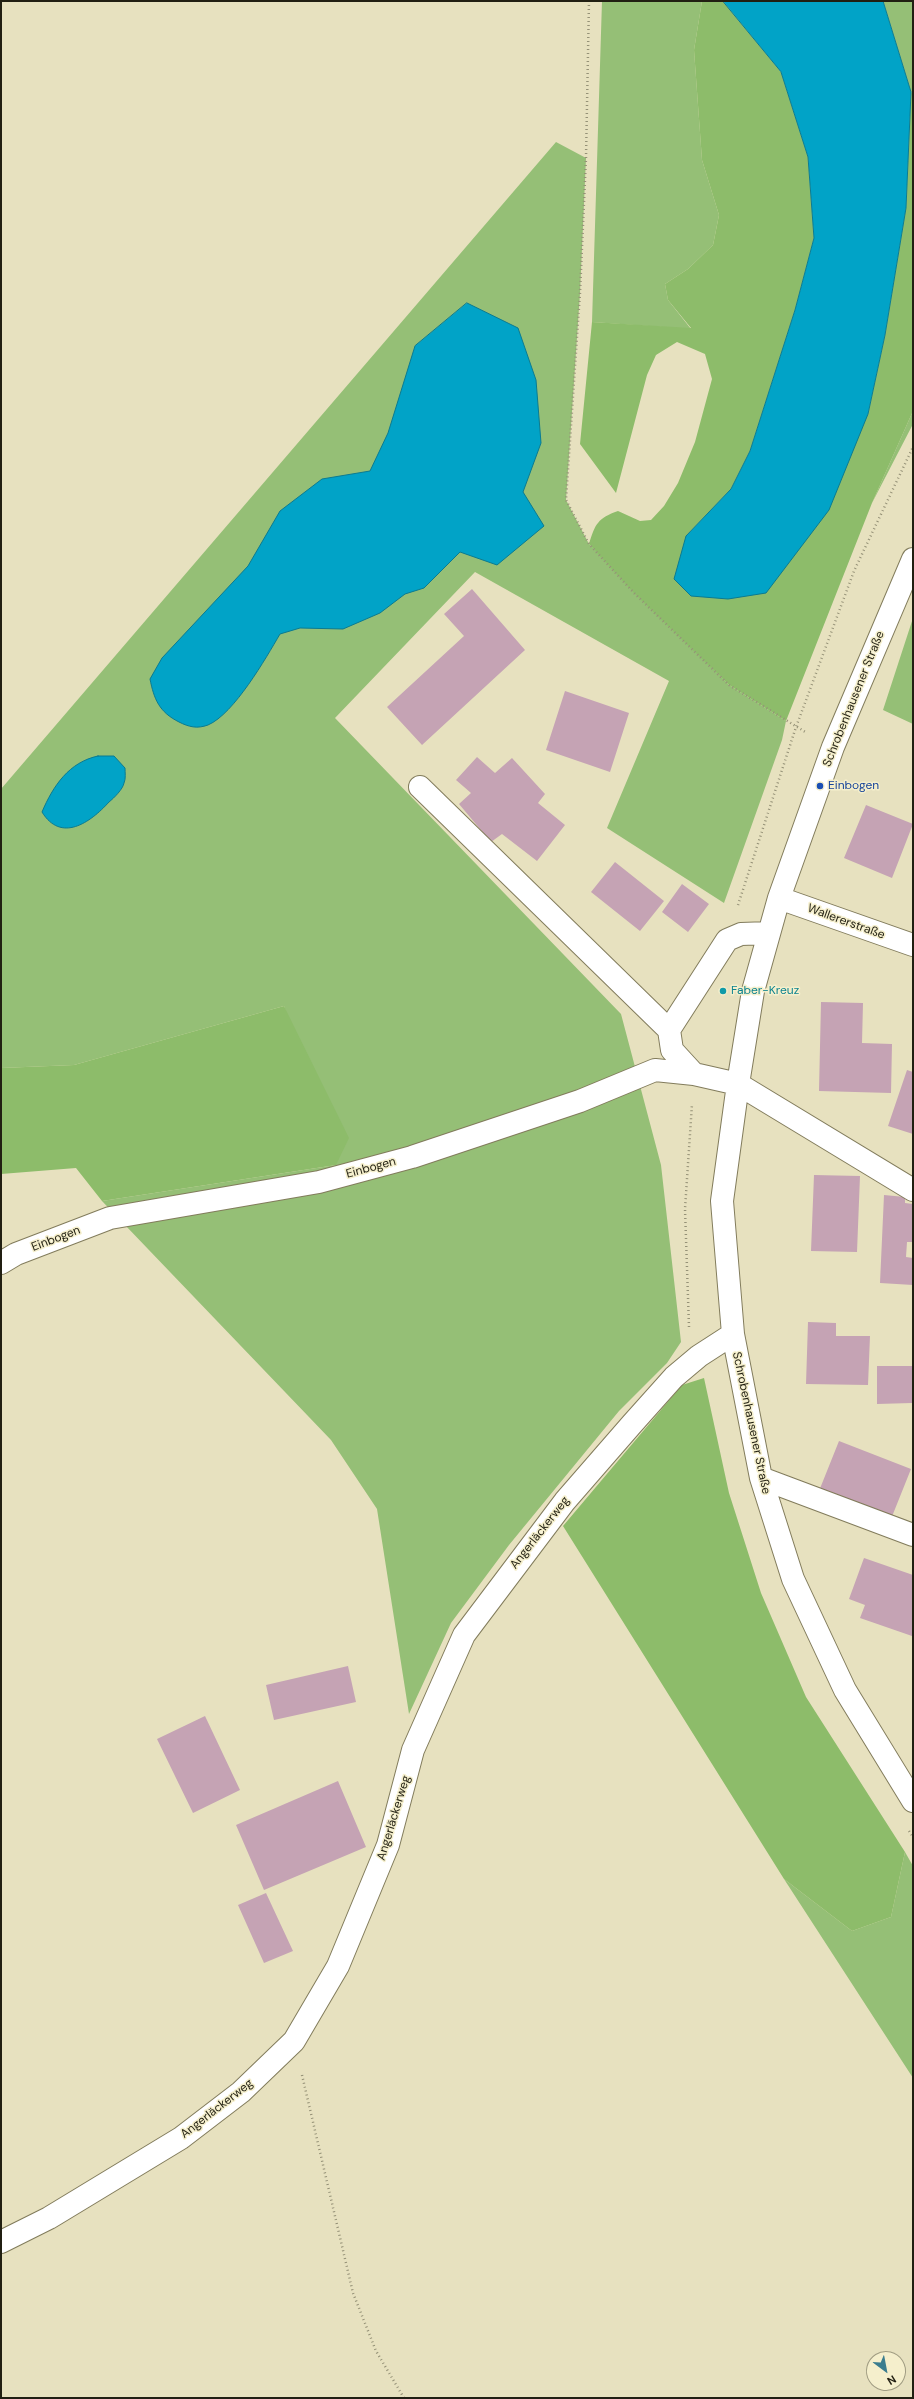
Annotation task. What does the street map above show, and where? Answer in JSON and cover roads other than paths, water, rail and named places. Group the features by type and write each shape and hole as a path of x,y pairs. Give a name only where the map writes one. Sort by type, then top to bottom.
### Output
{"street":[{"name":"Schrobenhausener Straße","path":"913,559 833,747 779,898 753,992 738,1084 722,1201 733,1334 761,1478 793,1579 845,1690 913,1801"},
{"path":"420,787 669,1030 672,1050 694,1074"},
{"name":"Wallererstraße","path":"779,898 913,946"},
{"path":"669,1030 727,940 741,934 769,933"},
{"name":"Einbogen","path":"1,1263 16,1254 110,1218 319,1182 412,1157 504,1128 580,1101 655,1070 694,1074 738,1084"},
{"path":"738,1084 913,1190"},
{"name":"Angerläckerweg","path":"1,2242 49,2218 181,2138 241,2092 294,2041 338,1966 388,1845 414,1750 464,1635 565,1501 674,1377 699,1356 733,1334"},
{"path":"761,1478 913,1535"}],"water":[{"path":"723,1 883,1 911,92 906,208 885,335 868,414 829,510 766,593 728,599 691,596 674,579 686,536 731,489 750,451 795,310 814,238 808,157 781,72"},
{"path":"467,303 518,328 536,380 541,443 523,492 544,526 497,565 460,552 424,588 405,594 380,613 343,629 300,628 280,634 239,698 218,719 208,725 193,727 172,718 158,704 153,693 150,679 162,658 248,566 280,511 322,479 370,471 388,433 415,346"},
{"path":"98,756 114,756 125,768 125,781 120,791 101,810 84,823 67,828 58,826 50,821 42,812 57,784 70,770 88,759"}],"place":[{"name":"Einbogen","path":"820,786"},
{"name":"Faber-Kreuz","path":"723,991"}]}
